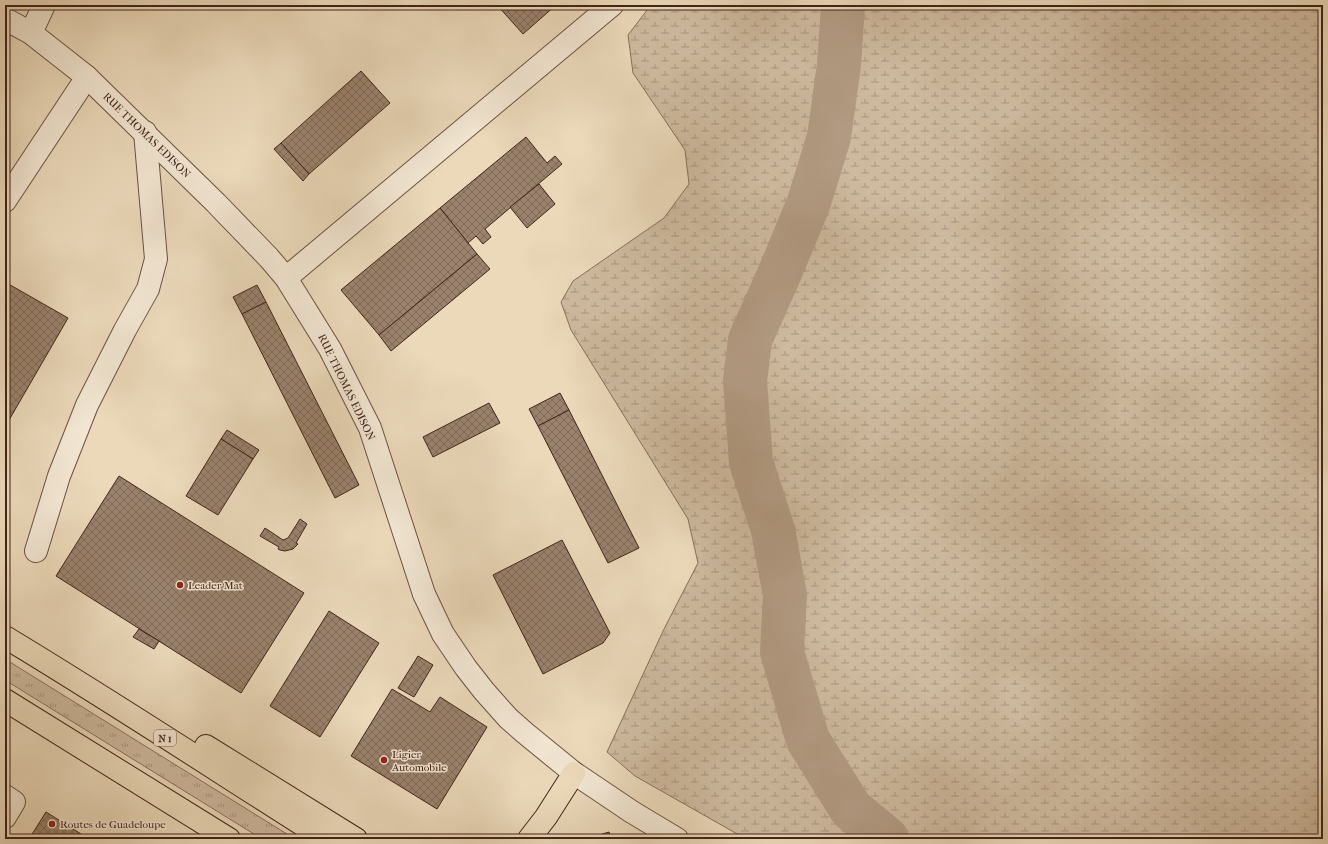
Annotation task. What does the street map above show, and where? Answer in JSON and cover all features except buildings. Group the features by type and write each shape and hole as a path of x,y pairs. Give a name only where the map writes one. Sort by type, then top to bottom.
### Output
{"highway":[{"name":"N 1","path":"5,637 86,686 325,839"},
{"path":"86,686 121,698 157,716 356,839"},
{"path":"5,700 229,839"},
{"path":"529,839 546,817 574,773"},
{"path":"542,839 546,817"}],"street":[{"path":"31,33 44,5"},
{"path":"286,278 612,5"},
{"name":"RUE THOMAS EDISON","path":"5,19 31,33 87,77 232,218 270,258 286,278 330,349 370,428 424,594 443,634 484,691 508,718 574,773 632,812 677,839"},
{"path":"5,201 87,77"},
{"path":"36,551 59,476 87,405 125,330 148,289 156,259 145,132"},
{"path":"5,796 14,802 5,817"}],"green space":[{"path":"651,5 1323,5 1323,839 746,839 635,776 607,752 664,629 698,563 688,519 571,330 561,302 573,281 664,218 689,184 685,150 633,73 628,35"},
{"path":"5,659 295,839 262,839 5,680"}],"waterway":[{"path":"843,5 839,65 829,137 808,205 750,340 745,381 751,462 773,530 785,595 782,652 808,740 851,809 887,839"}],"place":[{"name":"Leader Mat","path":"180,585"},
{"name":"Ligier Automobile","path":"384,760"},
{"name":"Routes de Guadeloupe","path":"52,824"}]}
